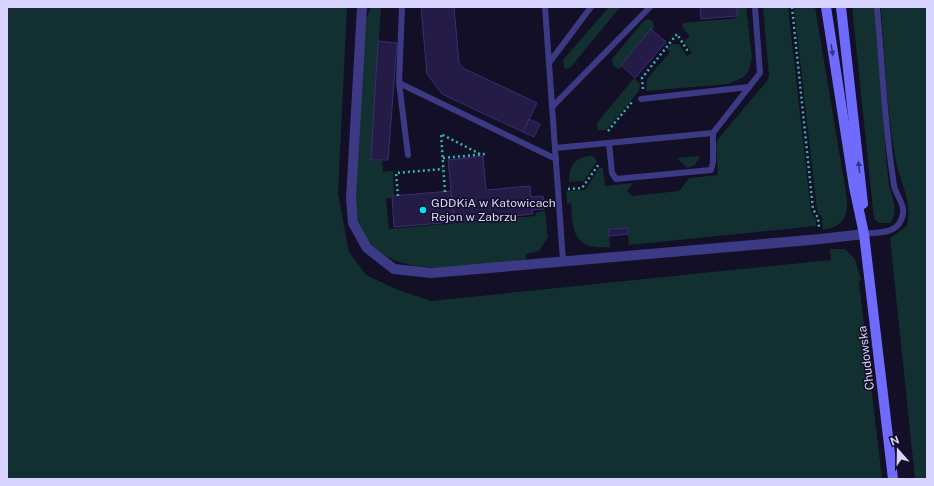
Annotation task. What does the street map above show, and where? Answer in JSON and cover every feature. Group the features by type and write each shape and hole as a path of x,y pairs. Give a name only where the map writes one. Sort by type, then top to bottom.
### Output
{"main road":[{"path":"826,7 854,188 864,234"},
{"path":"841,7 863,203 864,234"},
{"name":"Chudowska","path":"864,234 893,479"}],"street":[{"path":"362,7 351,198 353,223 367,248 394,269 431,273 864,234"}],"lane":[{"path":"402,7 399,83 408,155"},
{"path":"545,7 563,262"},
{"path":"549,63 592,7"},
{"path":"552,107 650,7"},
{"path":"610,143 612,173 616,179 711,170 713,162 713,133 760,73 755,7"},
{"path":"864,234 888,231 896,228 901,222 904,213 903,205 895,189 890,155 877,7"},
{"path":"399,83 556,159"},
{"path":"640,97 749,87"},
{"path":"555,148 713,133"}],"path":[{"path":"792,7 814,209 818,218 821,239"},
{"path":"640,97 644,89 642,78 677,34 689,53"},
{"path":"608,131 633,101"},
{"path":"445,192 441,134 482,155"},
{"path":"442,158 486,154"},
{"path":"568,189 582,188 599,164"},
{"path":"398,196 396,173 443,169"}],"green space":[{"path":"7,7 347,7 338,194 349,252 366,275 396,289 431,301 831,260 830,249 845,249 855,259 861,280 859,282 882,479 7,479"},
{"path":"371,7 381,7 371,160 382,161 383,172 393,171 394,196 386,199 389,229 535,216 537,212 545,211 548,237 539,251 526,254 526,260 474,266 420,266 396,261 376,249 362,229 355,200 364,25"},
{"path":"609,7 620,7 571,67 567,69 564,68 563,60"},
{"path":"737,7 746,7 752,57 748,72 742,78 728,84 646,91 647,79 670,52 667,49 672,44 679,44 687,56 692,53 684,41 690,37 682,26 683,23 737,18"},
{"path":"763,7 788,7 811,212 816,220 816,226 629,245 627,228 609,229 610,247 589,246 582,243 575,231 571,203 567,204 566,191 585,190 599,168 603,168 605,186 633,183 627,191 632,196 679,191 689,178 718,175 716,146 718,139 767,81 769,76"},
{"path":"794,7 815,7 847,199 845,216 839,224 830,229 823,230 822,218 817,210"},
{"path":"852,7 877,7 886,156 889,183 894,202 894,213 890,223 879,223 874,219"},
{"path":"881,7 927,7 927,479 915,479 890,238 907,226 908,208 892,138"},
{"path":"648,19 652,21 654,26 653,30 651,29 621,65 622,67 618,69 613,66 612,59 644,21"},
{"path":"634,78 640,84 639,91 606,130 598,130 597,123"},
{"path":"593,156 597,161 584,181 569,182 571,167 576,161 580,158"},
{"path":"700,156 695,165 687,168 677,158"}],"building":[{"path":"421,7 454,7 459,63 463,68 537,103 523,132 442,94 427,74"},
{"path":"700,7 737,7 737,16 701,19"},
{"path":"651,29 666,42 635,78 621,65"},
{"path":"378,41 397,43 388,160 371,160"},
{"path":"529,119 540,124 534,137 523,132"},
{"path":"483,156 486,190 530,186 531,197 543,196 544,209 532,210 533,214 454,222 448,160"},
{"name":"GDDKiA w Katowicach Rejon w Zabrzu","path":"451,191 454,222 394,227 392,196"},
{"path":"628,228 628,234 609,236 609,229"}],"place":[{"name":"GDDKiA w Katowicach Rejon w Zabrzu","path":"423,210"}]}
